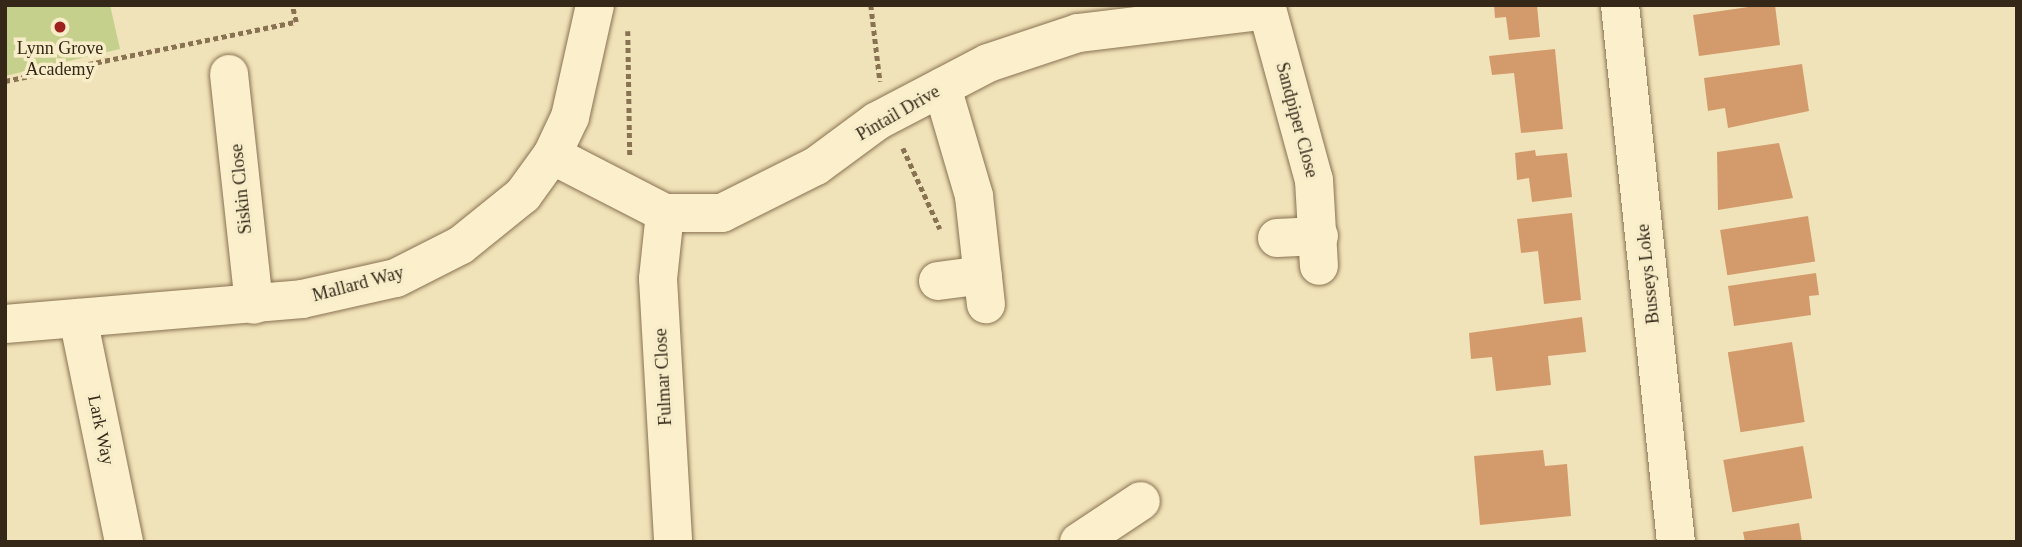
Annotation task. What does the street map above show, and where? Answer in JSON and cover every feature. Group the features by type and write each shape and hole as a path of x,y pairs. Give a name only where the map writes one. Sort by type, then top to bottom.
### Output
{"street":[{"name":"Busseys Loke","path":"1620,5 1676,542"},
{"name":"Pintail Drive","path":"552,156 648,206 722,213 759,197 892,114 988,63 1078,33 1266,7"},
{"name":"Sandpiper Close","path":"1266,7 1314,180 1319,251 1277,238"},
{"name":"Mallard Way","path":"5,324 254,305 396,278 461,245 523,195 552,156 612,11"},
{"name":"Siskin Close","path":"229,74 254,305"},
{"path":"939,281 984,289 974,196 942,87"},
{"name":"Fulmar Close","path":"648,206 658,279 673,542"},
{"name":"Lark Way","path":"78,318 124,542"},
{"path":"1079,542 1141,501"}],"path":[{"path":"5,81 296,22 292,5"},
{"path":"871,5 880,85 945,240"},
{"path":"612,11 648,206"}],"green space":[{"name":"Lynn Grove Academy","path":"5,5 110,5 120,49 5,76"}],"building":[{"path":"1494,5 1537,5 1540,37 1509,40 1506,17 1495,18"},
{"path":"1775,5 1780,45 1699,56 1693,15"},
{"path":"1555,49 1563,129 1521,133 1514,73 1492,75 1489,56"},
{"path":"1802,64 1809,111 1728,128 1725,108 1708,111 1704,78"},
{"path":"1779,143 1793,198 1718,210 1717,152"},
{"path":"1535,150 1536,156 1567,153 1572,197 1532,202 1529,178 1517,180 1515,153"},
{"path":"1572,213 1581,300 1544,304 1538,251 1521,253 1517,219"},
{"path":"1808,216 1815,261 1727,275 1720,230"},
{"path":"1816,273 1819,295 1809,296 1811,315 1734,326 1728,286"},
{"path":"1582,317 1586,352 1548,356 1551,385 1496,391 1492,357 1471,359 1469,333"},
{"path":"1792,342 1805,422 1740,432 1728,352"},
{"path":"1803,446 1812,498 1732,512 1723,460"},
{"path":"1543,450 1545,466 1567,464 1571,516 1480,525 1474,456"},
{"path":"1799,523 1802,542 1745,542 1743,532"}],"place":[{"name":"Lynn Grove Academy","path":"60,27"}]}
